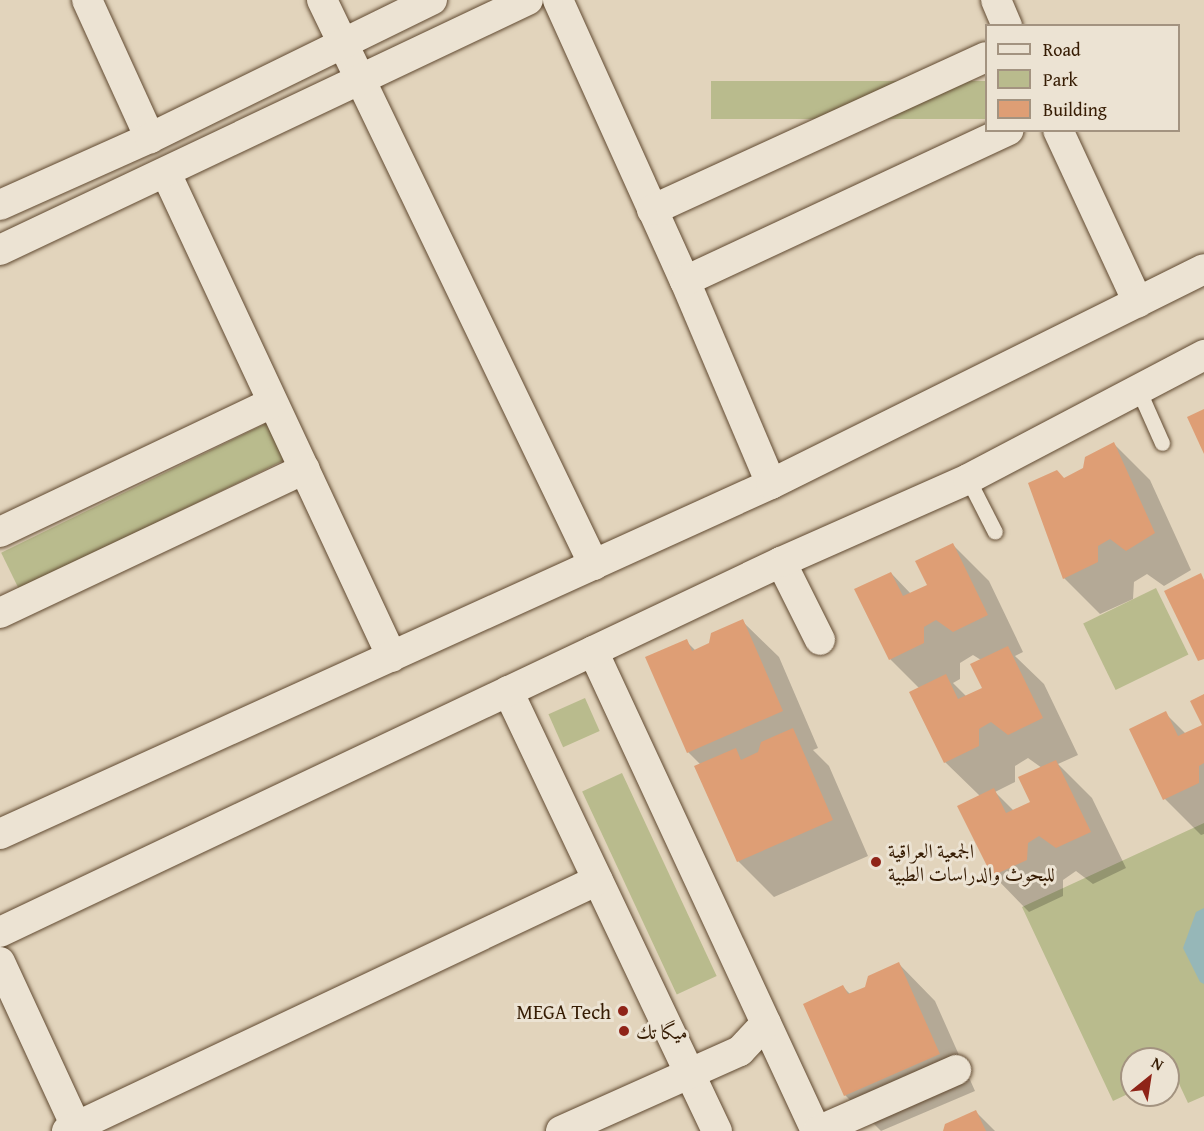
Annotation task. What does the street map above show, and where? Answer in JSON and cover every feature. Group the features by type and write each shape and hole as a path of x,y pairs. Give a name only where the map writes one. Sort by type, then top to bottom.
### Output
{"street":[{"path":"87,0 150,138"},
{"path":"322,0 594,566"},
{"path":"0,205 150,138 432,0"},
{"path":"0,250 528,0"},
{"path":"558,0 685,280 771,484"},
{"path":"996,0 1006,24"},
{"path":"652,210 985,58"},
{"path":"685,280 1005,132"},
{"path":"1059,132 1138,302"},
{"path":"166,172 392,657"},
{"path":"0,834 771,484 1204,269"},
{"path":"0,932 781,562 968,479 1204,355"},
{"path":"0,532 272,403"},
{"path":"0,613 305,469"},
{"path":"781,562 820,639"},
{"path":"593,651 817,1131 957,1070"},
{"path":"508,691 717,1131"},
{"path":"0,963 74,1130 598,880"},
{"path":"561,1131 740,1051 766,1023"}],"lane":[{"path":"1138,389 1162,443"},
{"path":"968,479 995,532"}],"green space":[{"path":"711,81 985,81 985,119 711,119"},
{"path":"269,422 287,459 19,589 1,553"},
{"path":"1156,588 1188,655 1116,690 1083,624"},
{"path":"585,698 600,731 563,747 548,714"},
{"path":"622,773 717,976 677,995 582,792"},
{"path":"1204,823 1204,1096 1188,1103 1180,1086 1180,1047 1120,1047 1120,1098 1113,1101 1022,907"}],"water":[{"path":"1204,908 1204,984 1200,982 1183,948 1196,912"}],"building":[{"path":"1204,409 1204,454 1187,417"},
{"path":"1114,442 1155,533 1126,551 1110,539 1098,546 1098,562 1063,579 1028,483 1057,470 1064,478 1083,468 1085,457"},
{"path":"953,543 988,615 953,632 936,620 924,627 924,643 889,660 854,589 891,572 903,596 927,585 915,561"},
{"path":"1201,573 1204,580 1204,659 1198,661 1164,591"},
{"path":"743,619 783,711 687,753 645,657 687,639 692,651 709,643 711,633"},
{"path":"1008,646 1043,718 1008,735 991,722 979,729 979,746 944,763 909,692 946,674 958,699 982,688 970,664"},
{"path":"1204,694 1204,763 1199,766 1199,783 1163,800 1129,729 1166,711 1178,736 1202,725 1190,701"},
{"path":"793,728 833,820 737,862 694,766 736,748 741,760 758,752 761,742"},
{"path":"1056,760 1091,832 1056,848 1039,836 1028,843 1027,860 992,876 957,806 994,788 1006,813 1030,802 1018,777"},
{"path":"899,962 940,1054 844,1096 803,1004 843,985 848,994 865,987 868,976"},
{"path":"976,1110 986,1131 943,1131 945,1124"}],"place":[{"name":"الجمعية العراقية للبحوث والدراسات الطبية","path":"876,862"},
{"name":"MEGA Tech","path":"623,1011"},
{"name":"ميگا تك","path":"624,1031"}]}
